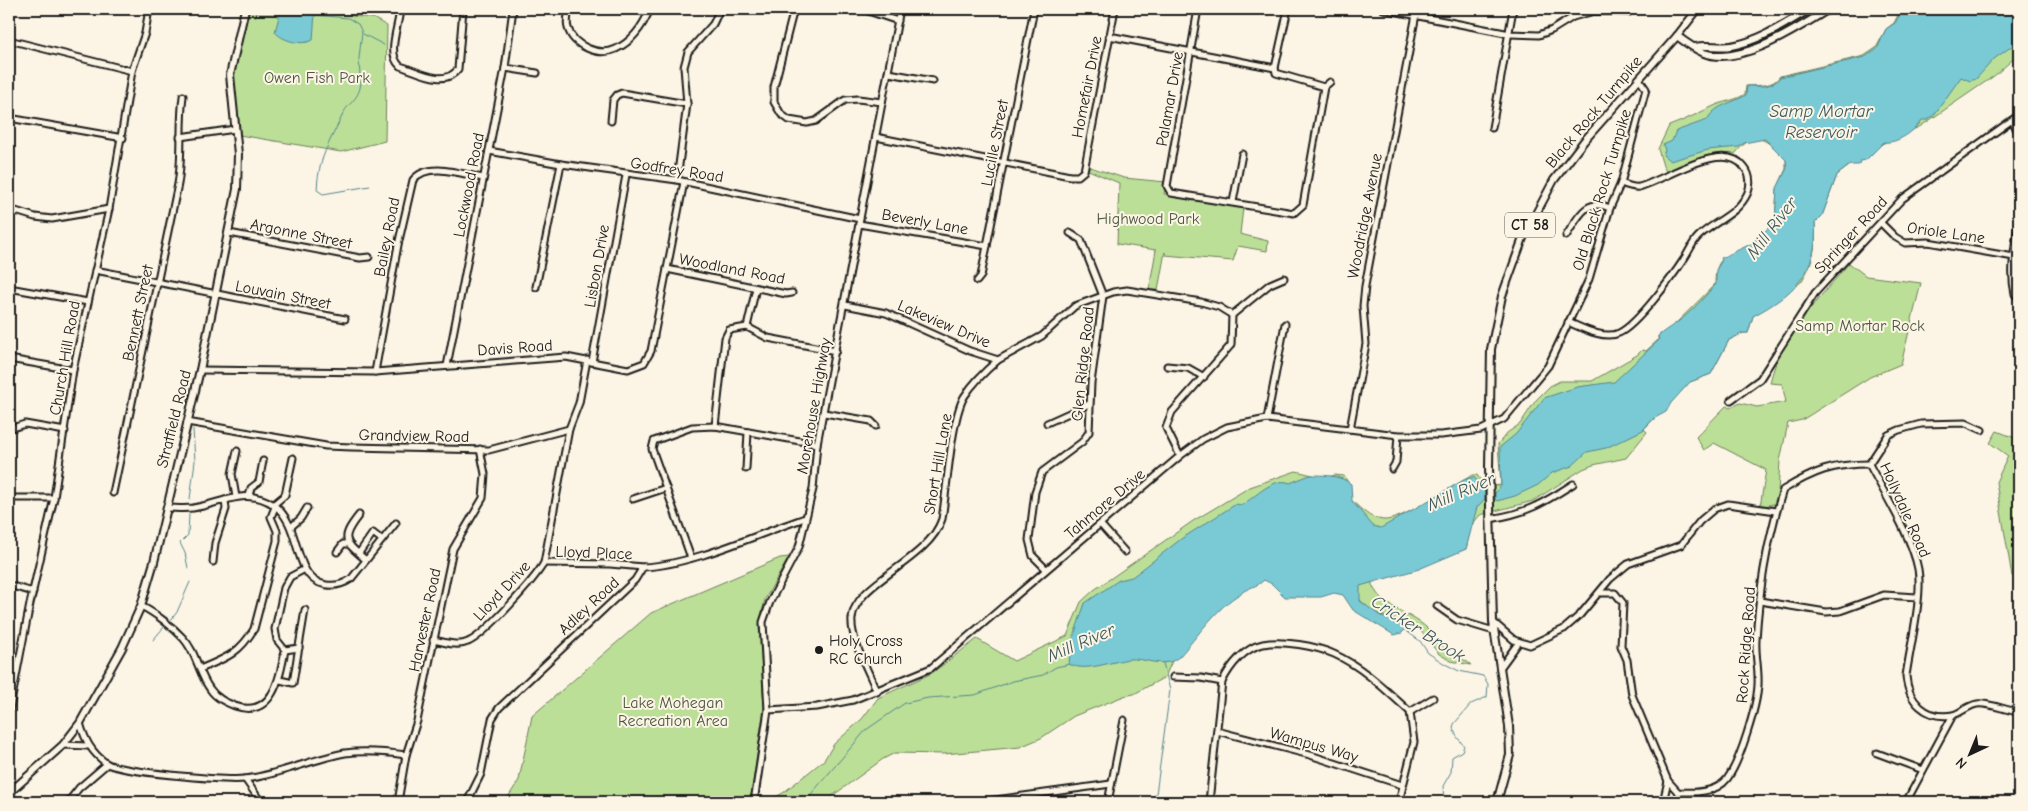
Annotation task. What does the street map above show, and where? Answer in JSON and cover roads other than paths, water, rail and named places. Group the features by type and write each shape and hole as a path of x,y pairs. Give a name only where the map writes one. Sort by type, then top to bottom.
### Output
{"main road":[{"name":"Stratfield Road","path":"9,793 63,745 80,723 122,648 140,606 200,370 229,233 239,172 230,75 244,9"},
{"name":"Black Rock Turnpike","path":"1497,802 1510,755 1509,726 1493,622 1490,520 1489,427 1491,349 1502,296 1523,238 1554,180 1698,9"},
{"path":"1695,47 1730,46 1748,42 1771,32 1810,9"},
{"path":"1677,36 1702,52 1728,55 1776,40 1829,9"}],"street":[{"name":"Church Hill Road","path":"9,713 54,498 73,370 109,210 132,71 144,33 149,9"},
{"path":"400,9 399,26 393,51 396,62 400,66 441,79 449,77 458,69 463,9"},
{"name":"Lockwood Road","path":"447,366 506,68 513,9"},
{"path":"569,9 567,21 570,34 580,43 595,51 610,51 627,42 642,25 650,9"},
{"path":"677,180 687,104 684,68 688,52 713,24 720,9"},
{"path":"794,9 774,87 773,94 778,111 788,120 807,123 816,121 845,100 858,99 882,102"},
{"path":"862,9 898,21"},
{"name":"Morehouse Highway","path":"754,802 768,710 763,622 770,602 799,548 813,489 817,444 900,9"},
{"name":"Lucille Street","path":"977,281 981,276 1034,9"},
{"name":"Homefair Drive","path":"1004,163 1070,176 1078,176 1084,171 1108,36 1115,9"},
{"name":"Palamar Drive","path":"1198,9 1167,186 1171,193 1233,202"},
{"path":"1288,9 1275,68 1279,76 1324,87"},
{"path":"1383,9 1416,12 1510,34 1539,35 1573,18 1594,11 1628,12"},
{"path":"1492,128 1514,9"},
{"name":"Woodridge Avenue","path":"1350,429 1366,344 1363,306 1364,286 1416,12"},
{"path":"1108,36 1275,68"},
{"path":"9,40 132,71"},
{"path":"506,68 537,73"},
{"path":"889,72 933,81"},
{"name":"Old Black Rock Turnpike","path":"1489,427 1512,411 1543,372 1591,272 1610,208 1621,183 1646,89 1639,79"},
{"path":"1242,154 1233,202 1294,213 1300,210 1303,205 1324,87 1330,82"},
{"path":"611,120 613,100 622,93 687,104"},
{"name":"Bennett Street","path":"113,494 181,168 180,137 183,96"},
{"name":"Springer Road","path":"1731,400 1760,379 1815,292 1902,199 2019,115"},
{"path":"9,118 122,138"},
{"path":"2012,120 2019,134"},
{"path":"180,137 235,129"},
{"path":"876,138 1004,163"},
{"name":"Godfrey Road","path":"489,151 561,164 677,180 859,222"},
{"path":"1568,322 1604,335 1619,333 1637,317 1676,272 1697,238 1744,200 1750,189 1750,179 1744,166 1734,158 1725,156 1710,158 1637,188 1621,183"},
{"path":"536,286 561,164"},
{"name":"Bailey Road","path":"375,372 398,244 413,180 418,174 430,170 483,178"},
{"name":"Lisbon Drive","path":"589,361 626,174"},
{"name":"Davis Road","path":"200,370 375,372 556,357 628,369 640,366 651,352 684,182"},
{"path":"1566,236 1581,213 1590,205 1601,204 1610,208"},
{"path":"9,209 35,217 52,219 109,210"},
{"path":"2019,219 2014,256 2013,287 2015,294 2019,298"},
{"name":"Beverly Lane","path":"859,222 987,246"},
{"name":"Oriole Lane","path":"1881,223 1895,237 1906,243 1928,242 2014,256"},
{"name":"Argonne Street","path":"229,233 360,258 369,257"},
{"name":"Glen Ridge Road","path":"1046,570 1033,556 1029,540 1038,480 1048,466 1082,442 1089,432 1089,404 1103,296 1081,240 1070,233"},
{"name":"Woodland Road","path":"667,269 786,294 792,293"},
{"name":"Louvain Street","path":"95,270 345,319"},
{"path":"1180,456 1166,428 1172,412 1231,345 1232,315 1270,284 1284,278"},
{"path":"9,288 88,302"},
{"path":"747,326 756,288"},
{"name":"Lakeview Drive","path":"845,305 886,313 970,351 998,360 1042,336 1075,306 1127,290 1201,302 1219,307 1232,315"},
{"path":"1267,418 1285,324"},
{"path":"715,426 724,338 729,330 747,326 768,338 836,350"},
{"path":"9,359 73,370"},
{"name":"Short Hill Lane","path":"877,692 853,631 852,619 855,608 866,593 924,549 938,531 942,519 958,416 964,398 982,375 998,360"},
{"path":"569,429 579,403 589,361"},
{"path":"1166,366 1188,368 1204,377"},
{"path":"1047,423 1089,404"},
{"path":"824,413 872,421 876,426"},
{"name":"Tahmore Drive","path":"768,710 817,707 853,700 877,692 931,668 1180,456 1203,439 1227,427 1267,418 1398,435 1441,435 1489,427"},
{"name":"Grandview Road","path":"187,422 326,446 480,450 498,448 569,429"},
{"name":"Hollydale Road","path":"1953,715 1932,713 1919,708 1906,687 1917,597 1918,571 1914,553 1869,464 1888,436 1899,430 1921,424 1966,423 1982,430"},
{"path":"9,429 26,424 65,430"},
{"path":"691,558 652,448 654,441 692,427 715,426 817,444"},
{"name":"Lloyd Drive","path":"433,640 455,644 475,638 531,581 544,563 569,429"},
{"path":"746,469 748,432"},
{"path":"1392,470 1396,462 1398,435"},
{"name":"Harvester Road","path":"398,802 406,755 416,721 453,548 483,498 485,474 480,450"},
{"path":"236,497 232,474 237,451"},
{"path":"200,669 230,656 247,640 254,629 277,541 277,531 271,517 274,506 285,495 293,458"},
{"path":"249,496 251,488 259,482 263,461"},
{"name":"Rock Ridge Road","path":"1668,781 1678,792 1691,793 1713,789 1727,779 1756,706 1758,684 1756,640 1760,601 1776,511 1783,490 1802,478 1822,469 1842,464 1869,464"},
{"path":"1490,520 1519,514 1538,506 1573,484"},
{"path":"634,499 666,488"},
{"path":"166,508 191,508 236,497 249,496 264,500 282,512 291,528 305,569 316,581 334,586 351,579 396,523"},
{"path":"9,498 54,498"},
{"path":"213,562 215,543 226,509 225,500"},
{"path":"1493,622 1514,640 1530,645 1564,629 1600,593 1610,579 1628,564 1680,545 1700,521 1721,505 1738,504 1776,511"},
{"path":"291,528 301,518 307,508"},
{"path":"347,544 347,530 359,515"},
{"path":"643,568 664,566 691,558 805,518"},
{"path":"1101,525 1125,552"},
{"path":"358,553 373,533 382,540"},
{"path":"337,552 343,544 347,544"},
{"path":"347,544 366,560"},
{"name":"Lloyd Place","path":"544,563 610,564 643,568"},
{"name":"Adley Road","path":"467,802 481,774 492,719 499,708 635,580 643,568"},
{"path":"140,606 184,638 194,652 206,684 217,697 239,707 251,708 266,702 280,680 284,650 276,640 275,629 284,588 290,577 305,569"},
{"path":"9,585 33,592"},
{"path":"1600,593 1615,593 1623,603 1622,646 1627,660 1632,695 1668,781 1663,802"},
{"path":"1760,601 1833,612 1863,605 1884,595 1917,597"},
{"path":"1437,606 1457,620 1494,631"},
{"path":"280,680 293,683 305,610"},
{"path":"1500,668 1519,642"},
{"path":"1209,802 1222,682 1228,670 1240,656 1262,644 1299,644 1334,654 1376,681 1410,712 1414,742 1402,785 1400,802"},
{"path":"284,650 299,648"},
{"path":"1173,677 1201,678 1222,682"},
{"path":"1410,712 1433,698"},
{"path":"1906,802 1953,715 1978,703 2019,712"},
{"path":"1108,802 1124,720"},
{"path":"80,723 88,746 106,764 177,774 245,779 344,753 370,751 406,755"},
{"name":"Wampus Way","path":"1217,732 1310,755 1402,785"},
{"path":"63,745 88,746"},
{"path":"1877,753 1923,770"},
{"path":"68,802 79,788 106,764"},
{"path":"245,779 261,802"},
{"path":"980,802 1111,784"}],"water":[{"path":"281,9 315,12 313,40 304,43 293,42 278,35 275,32"},
{"name":"Samp Mortar Reservoir","path":"1903,9 2019,9 2019,41 1994,59 1976,79 1970,81 1961,77 1934,115 1927,120 1922,120 1900,139 1884,142 1866,160 1860,161 1859,165 1850,165 1837,175 1822,216 1815,223 1813,255 1808,268 1791,290 1753,316 1748,333 1743,333 1729,340 1711,374 1690,382 1671,403 1666,412 1653,419 1643,430 1606,448 1587,452 1572,466 1552,473 1538,485 1515,496 1497,501 1495,493 1501,486 1500,447 1516,434 1544,398 1577,387 1614,382 1659,340 1658,336 1681,320 1716,284 1716,270 1722,260 1721,258 1751,244 1775,222 1777,188 1787,168 1786,160 1765,139 1744,143 1739,147 1708,150 1670,161 1663,155 1665,150 1663,145 1672,141 1676,131 1707,120 1719,107 1746,95 1747,86 1770,85 1780,77 1865,57 1877,49 1886,29 1895,23"},
{"path":"1310,475 1326,475 1347,481 1351,484 1352,501 1373,526 1381,528 1464,480 1474,477 1485,492 1485,499 1477,507 1466,549 1419,569 1360,586 1360,601 1379,615 1406,628 1402,633 1394,635 1353,610 1343,595 1334,593 1321,597 1285,597 1272,584 1264,580 1223,606 1179,657 1171,662 1158,663 1130,659 1091,667 1069,664 1071,644 1085,603 1119,580 1132,577 1181,539 1236,504 1242,505 1265,488 1278,482 1290,483"}],"waterway":[{"path":"255,17 258,9"},
{"path":"315,15 348,18 358,24 362,32 359,58 360,77"},
{"path":"363,34 384,45"},
{"path":"361,81 359,92 345,110 322,159 317,190 323,194 370,186"},
{"path":"190,499 195,461 193,429"},
{"path":"188,568 185,553 180,543 188,535 189,514"},
{"path":"171,620 177,612 190,582"},
{"path":"153,640 164,627"},
{"name":"Cricker Brook","path":"1405,630 1420,641 1428,653 1459,671 1483,676 1488,684 1487,697 1471,704 1454,724 1453,728 1457,737 1464,746 1462,751 1452,757 1451,772 1443,786 1444,802"},
{"path":"1155,802 1170,690 1163,663"},
{"name":"Mill River","path":"808,802 812,793 866,730 905,703 928,698 975,695 1013,681 1043,675 1056,667 1070,664"}],"place":[{"name":"Holy Cross RC Church","path":"819,650"}],"park label":[{"name":"Owen Fish Park","path":"317,78"},
{"name":"Highwood Park","path":"1148,219"},
{"name":"Samp Mortar Rock","path":"1860,326"},
{"name":"Lake Mohegan Recreation Area","path":"673,712"}]}
